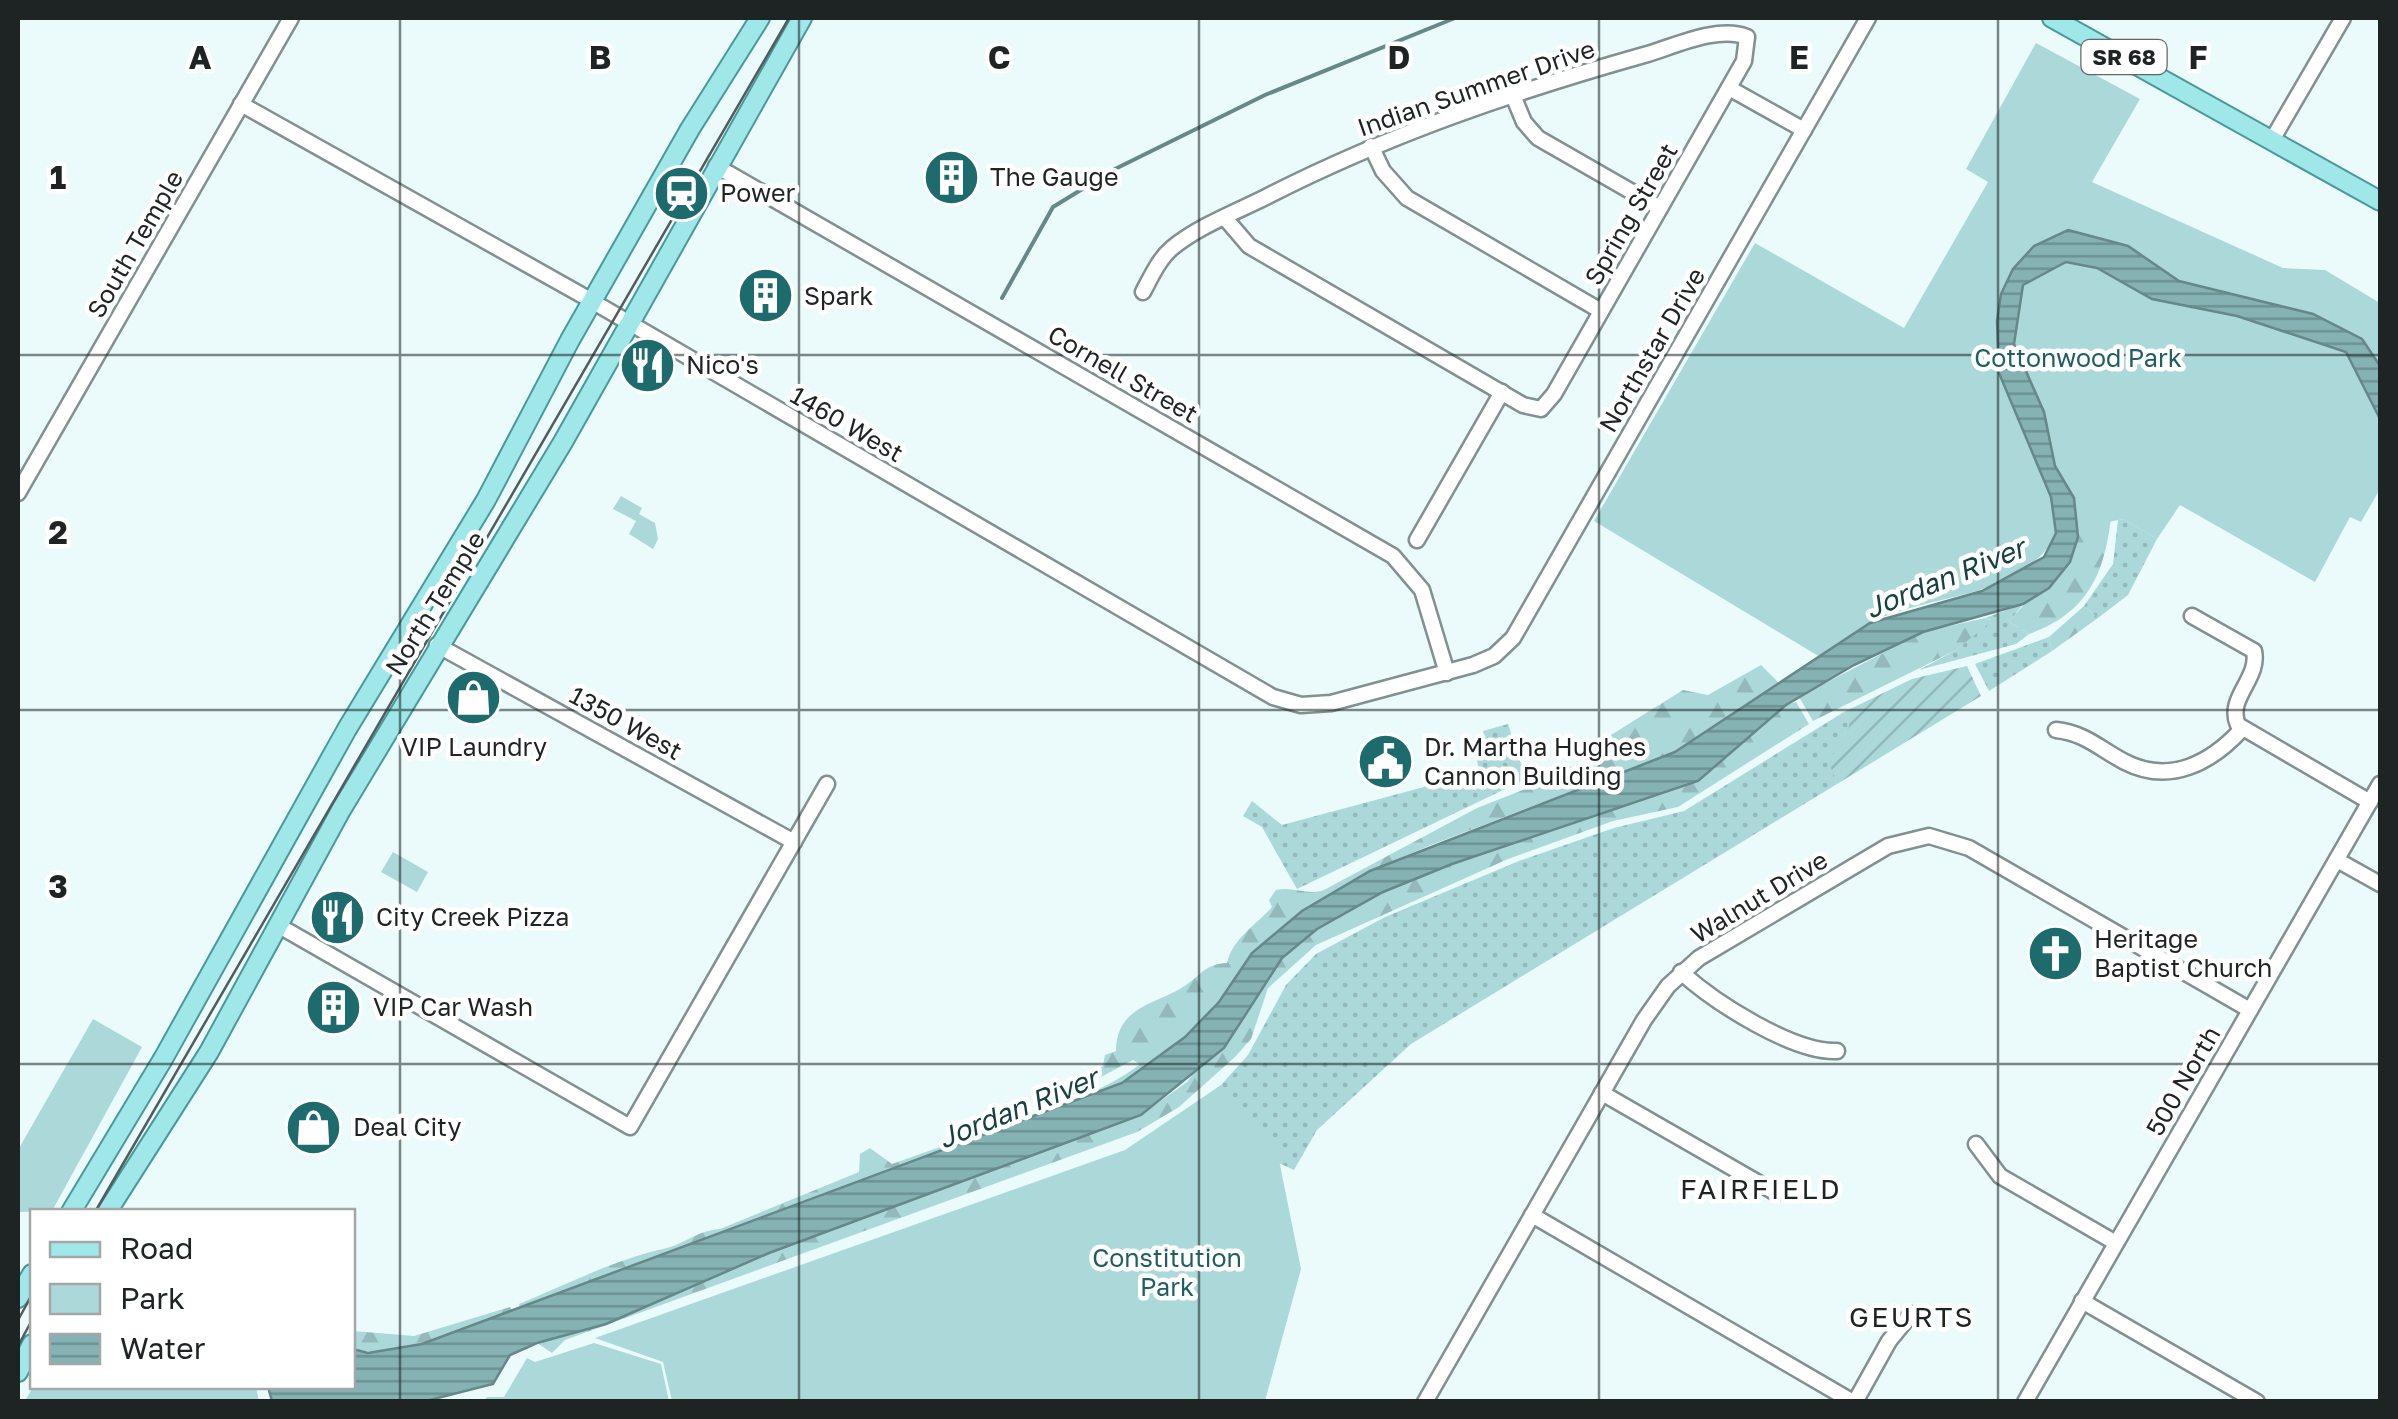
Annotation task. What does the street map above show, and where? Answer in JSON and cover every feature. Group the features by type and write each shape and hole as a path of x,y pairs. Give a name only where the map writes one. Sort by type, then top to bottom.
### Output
{"main road":[{"name":"North Temple","path":"73,1209 163,1059 347,730 486,500 591,302 760,18"},
{"name":"North Temple","path":"109,1209 209,1052 281,927 341,810 437,645 542,480 802,18"},
{"name":"SR 68","path":"2052,18 2380,201"},
{"path":"18,1372 30,1348"}],"street":[{"name":"South Temple","path":"18,493 291,18"},
{"name":"Northstar Drive","path":"1447,673 1494,656 1520,628 1868,18"},
{"path":"2272,140 2343,18"},
{"name":"Indian Summer Drive","path":"1143,292 1170,249 1371,146 1512,94 1723,33 1746,37"},
{"name":"Spring Street","path":"1502,392 1540,409 1729,88 1747,54 1746,37"},
{"path":"1729,88 1804,130"},
{"path":"1512,94 1533,134 1660,208"},
{"name":"1460 West","path":"240,104 591,302 1272,697 1316,706 1447,673"},
{"path":"1371,146 1383,171 1407,198 1601,311"},
{"name":"Cornell Street","path":"716,166 1393,556 1422,590 1447,673"},
{"path":"1225,218 1248,246 1502,392 1417,540"},
{"path":"2192,616 2254,651 2255,667 2234,709 2242,729 2370,802"},
{"name":"1350 West","path":"437,645 794,842"},
{"path":"2056,730 2089,738 2138,767 2166,772 2212,758 2242,729"},
{"path":"281,927 630,1127 827,784"},
{"name":"500 North","path":"2024,1402 2380,784"},
{"name":"Walnut Drive","path":"1425,1402 1649,1011 1681,972 1888,846 1929,836 1969,848 2250,1010"},
{"path":"2337,860 2380,884"},
{"path":"1681,972 1708,994 1802,1046 1837,1051"},
{"path":"1602,1093 1776,1194"},
{"path":"1976,1144 2000,1176 2116,1243"},
{"path":"1532,1215 1854,1402 1889,1341 1911,1314"},
{"path":"2082,1301 2257,1402"}],"green space":[{"name":"Cottonwood Park","path":"2036,43 2140,99 2092,182 2283,268 2325,270 2380,303 2380,489 2361,522 2350,517 2315,582 2180,505 2157,539 2123,519 2057,533 2041,555 1999,583 1896,612 1872,622 1820,657 1594,521 1755,243 1904,328 1988,182 1966,169"},
{"path":"621,496 642,508 639,514 655,523 658,539 653,549 629,534 636,521 613,509"},
{"path":"2074,498 2112,506 2100,568 2082,600 2050,625 2029,634 2009,622 2068,560 2073,546"},
{"path":"2123,519 2157,539 2128,595 2098,618 2084,606 2113,564 2118,520"},
{"path":"2023,604 2009,622 2029,634 2016,644 1919,670 1956,650 1991,620 1985,618"},
{"path":"2084,606 2098,618 2052,651 2049,637"},
{"path":"1985,618 1992,621 1956,650 1813,721 1799,697 1923,632"},
{"path":"2049,637 2052,651 1989,691 1975,664"},
{"path":"1761,665 1781,685 1675,752 1370,871 1302,911 1252,953 1219,1002 1185,1037 1122,1083 520,1308 519,1304 608,1266 720,1229 859,1172 860,1154 870,1148 892,1164 974,1135 985,1119 1000,1117 1010,1121 1112,1083 1140,1064 1133,1060 1099,1078 1096,1071 1103,1066 1105,1055 1116,1051 1123,1024 1141,1008 1186,985 1208,968 1227,963 1239,940 1272,907 1269,900 1276,890 1324,890 1477,808 1538,784 1562,764 1583,770 1599,761 1603,740 1683,690 1708,695"},
{"path":"1967,666 1981,696 1837,784 1829,762 1849,726 1844,712 1912,679"},
{"path":"1796,702 1809,724 1678,807 1613,821 1508,859 1316,945 1268,988 1251,1039 1235,1057 1179,1107 1137,1132 565,1340 552,1353 537,1343 606,1324 769,1253 1141,1115 1187,1082 1282,958 1317,929 1383,892 1452,864 1697,782 1786,705"},
{"path":"1844,712 1849,726 1830,762 1837,784 1411,1044 1317,1130 1294,1170 1279,1163 1221,1085 1248,1055 1286,985 1316,954 1385,917 1519,861 1614,828 1684,811"},
{"path":"1508,724 1526,779 1297,889 1262,827 1243,816 1252,801 1282,825 1480,772 1473,747 1486,744 1483,731"},
{"path":"393,852 428,872 417,892 381,872"},
{"path":"93,1019 142,1047 53,1209 19,1212 18,1150"},
{"name":"Constitution Park","path":"1221,1085 1278,1155 1301,1269 1265,1401 672,1401 663,1362 595,1338 1125,1150"},
{"path":"510,1307 512,1311 413,1347 373,1352 355,1349 355,1331 414,1336"},
{"path":"594,1343 661,1364 669,1401 484,1401 487,1397 504,1397 527,1358 535,1362"},
{"path":"32,1389 256,1389 259,1401 25,1401"}],"water":[{"path":"2068,230 2128,246 2179,281 2313,314 2362,339 2380,366 2380,419 2346,352 2237,316 2152,299 2097,268 2066,262 2023,285 2014,344 2044,412 2055,466 2074,498 2078,537 2070,562 2049,588 2023,604 1923,632 1854,665 1786,705 1698,781 1452,864 1383,892 1317,929 1282,958 1224,1048 1141,1115 769,1253 606,1324 537,1343 510,1355 493,1384 426,1401 272,1401 269,1389 355,1389 355,1350 368,1353 422,1344 1122,1083 1185,1037 1219,1002 1252,953 1302,911 1370,871 1675,752 1870,623 1982,591 2044,557 2056,533 2051,497 1999,373 1997,321 2001,294 2013,269 2034,246"}],"waterway":[{"path":"1002,298 1053,207 1115,169 1265,95 1455,18"}],"tram line":[{"path":"97,1209 789,18"},
{"path":"18,1320 30,1299"},
{"path":"18,1346 30,1324"}],"place":[{"name":"The Gauge","path":"951,177"},
{"name":"Power","path":"681,193"},
{"name":"Spark","path":"765,296"},
{"name":"Nico's","path":"647,365"},
{"name":"VIP Laundry","path":"474,698"},
{"name":"Dr. Martha Hughes Cannon Building","path":"1385,761"},
{"name":"City Creek Pizza","path":"337,917"},
{"name":"Heritage Baptist Church","path":"2055,953"},
{"name":"VIP Car Wash","path":"334,1007"},
{"name":"Deal City","path":"314,1127"}],"district":[{"name":"FAIRFIELD","path":"1761,1189"},
{"name":"GEURTS","path":"1912,1317"}],"water label":[{"name":"Jordan River","path":"1945,578"},
{"name":"Jordan River","path":"1018,1108"}]}
